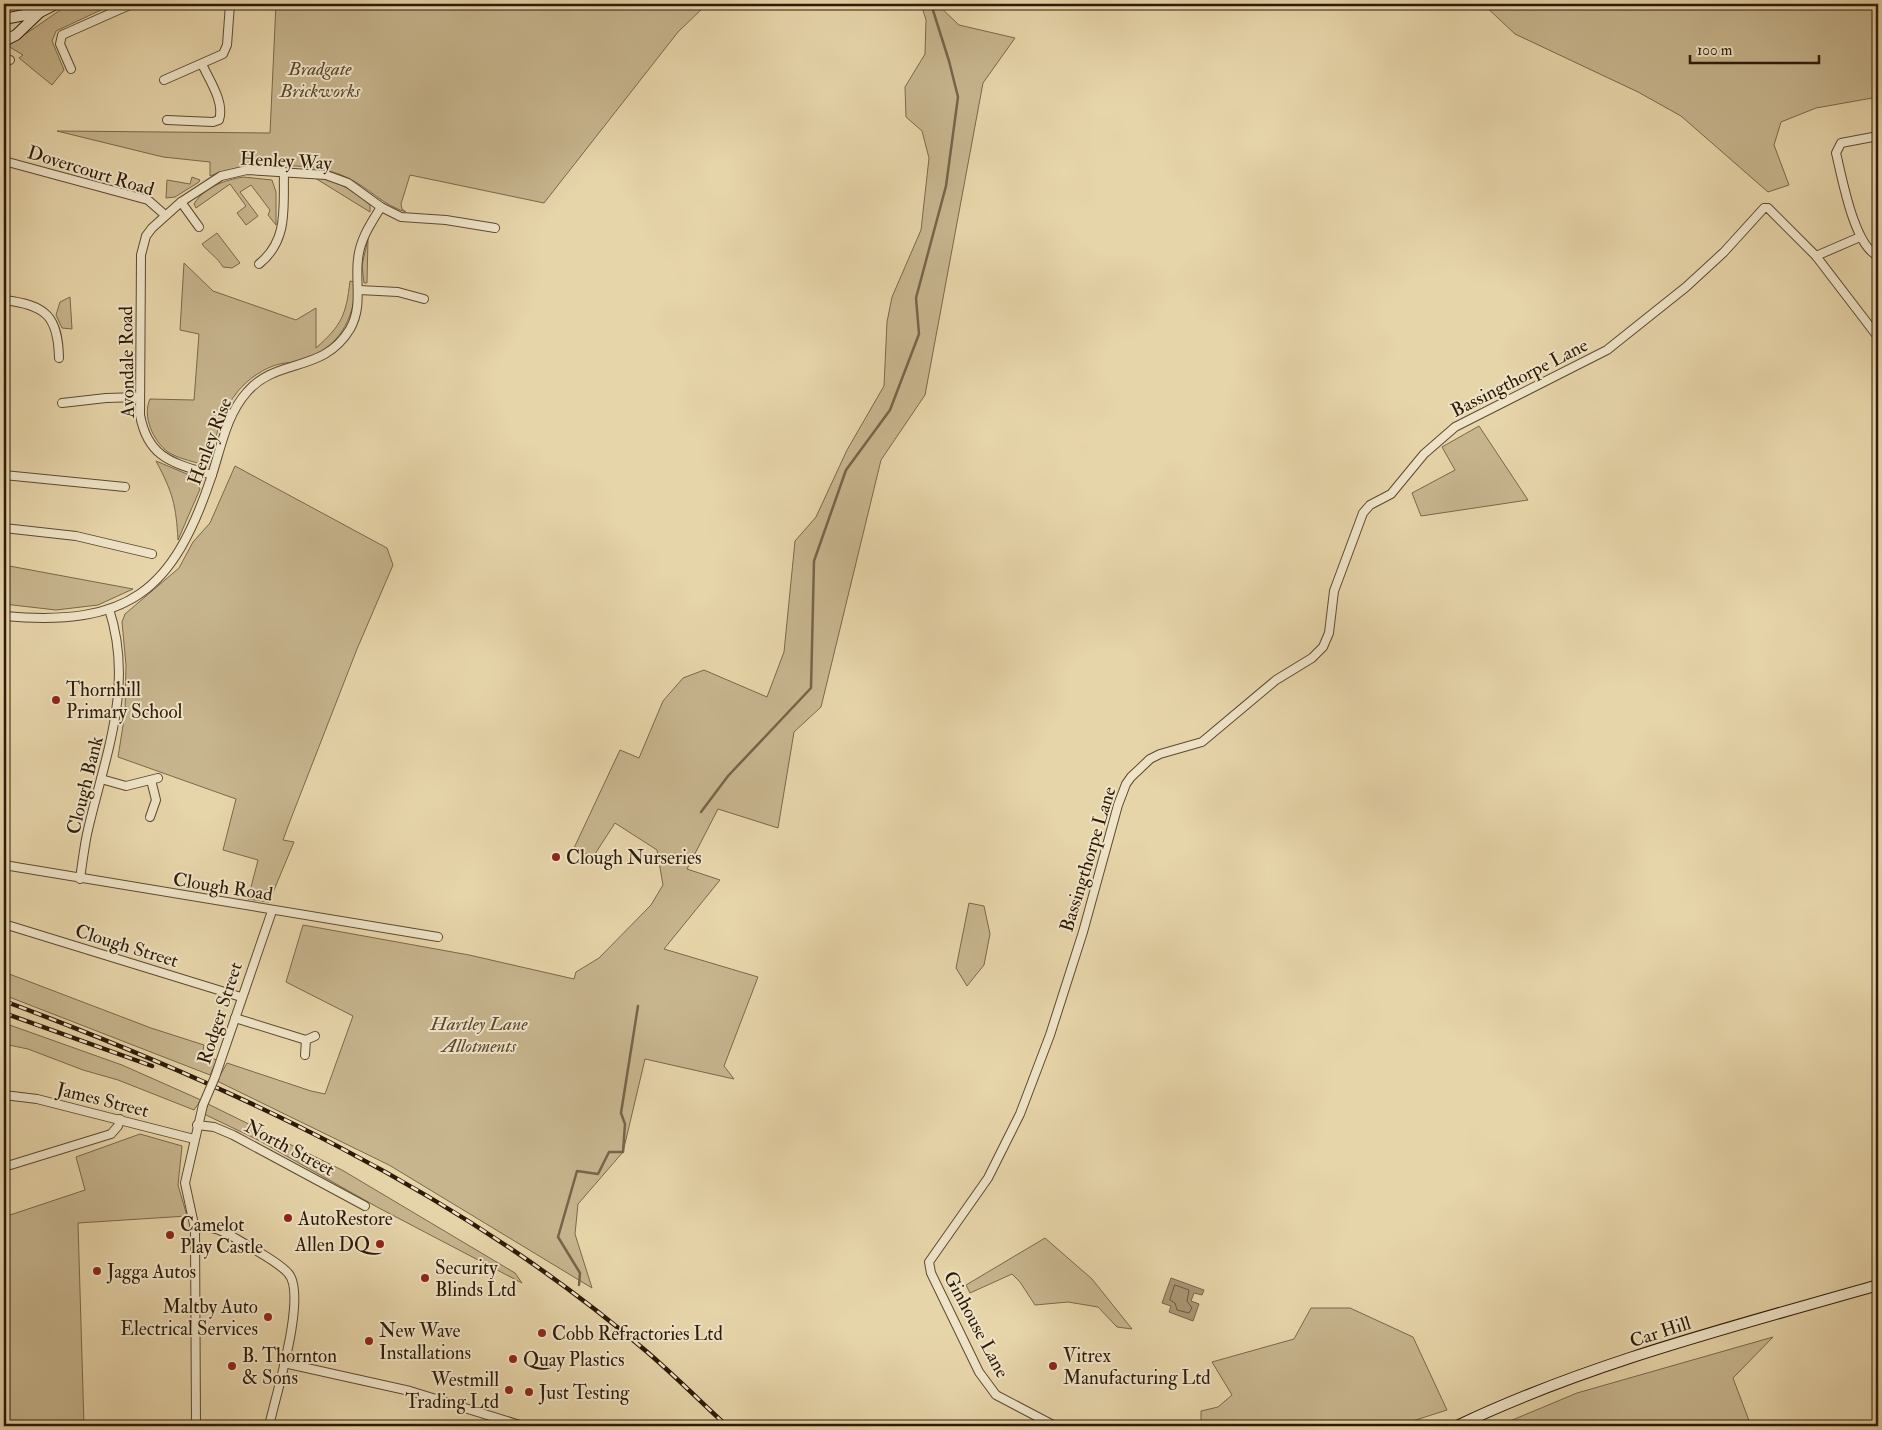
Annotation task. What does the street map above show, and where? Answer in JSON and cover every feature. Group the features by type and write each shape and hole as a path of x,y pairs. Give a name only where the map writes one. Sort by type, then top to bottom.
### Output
{"main road":[{"path":"4,19 56,4"},
{"path":"4,41 16,35 38,8"},
{"name":"Car Hill","path":"1457,1426 1510,1401 1585,1373 1689,1339 1878,1285"}],"street":[{"path":"71,69 60,44 62,36 112,7 132,4"},
{"path":"164,80 223,54 226,50 230,4"},
{"path":"166,120 213,122 219,120 221,114 219,100 202,64"},
{"path":"1878,136 1841,143 1836,153 1860,237 1874,254 1878,256"},
{"name":"Dovercourt Road","path":"4,161 148,200 165,215"},
{"name":"Henley Way","path":"165,215 208,183 233,172 284,172 326,175 337,178 360,191 381,208 411,219 446,220 495,228"},
{"path":"259,264 273,251 281,232 284,172"},
{"path":"181,202 200,227"},
{"name":"Henley Rise","path":"4,616 69,618 109,609 147,590 170,565 195,520 233,414 245,393 253,384 273,372 311,362 332,349 350,328 356,317 359,290 358,259 361,244 381,208"},
{"name":"Bassingthorpe Lane","path":"929,1262 988,1178 1020,1114 1050,1036 1083,932 1118,805 1131,777 1150,759 1160,754 1202,742 1276,680 1312,658 1323,647 1329,633 1334,591 1363,513 1370,505 1392,494 1424,454 1455,427 1607,350 1686,288 1724,252 1764,208 1768,208 1816,256"},
{"name":"Avondale Road","path":"165,215 146,236 142,255 140,397 143,428 151,446 167,460 212,475"},
{"path":"1860,237 1816,256 1878,337"},
{"path":"359,290 398,292 424,298"},
{"path":"4,300 40,310 50,318 57,330 59,358"},
{"path":"62,403 106,398 140,397"},
{"path":"4,475 125,487"},
{"path":"4,528 92,539 152,554"},
{"name":"Clough Bank","path":"80,879 87,835 115,727 119,686 117,644 109,609"},
{"path":"101,779 126,786 154,779 156,800 150,817"},
{"name":"Clough Road","path":"4,865 438,938"},
{"name":"Rodger Street","path":"196,1426 195,1229 185,1183 203,1105 215,1076 241,996 272,911"},
{"name":"Clough Street","path":"4,924 241,996"},
{"path":"235,1018 306,1040 315,1036"},
{"path":"305,1055 306,1040"},
{"name":"James Street","path":"4,1095 37,1099 194,1139"},
{"path":"4,1166 111,1134 118,1126 120,1119"},
{"name":"North Street","path":"197,1125 214,1127 233,1135 365,1206"},
{"path":"195,1229 207,1225 218,1228 259,1252 289,1274 296,1292 284,1363 269,1426"},
{"name":"Ginhouse Lane","path":"929,1262 931,1273 975,1363 996,1395 1055,1426"},
{"path":"284,1363 410,1391 523,1426"}],"green space":[{"path":"69,4 102,4 103,9 56,31 52,41 64,70 52,85 19,58 23,55 8,46"},
{"name":"Bradgate Brickworks","path":"276,4 707,4 678,32 544,203 410,175 401,204 402,209 406,212 391,206 348,178 334,172 299,166 279,165 241,168 210,176 210,162 163,157 57,131 270,133"},
{"name":"Hartley Lane Allotments","path":"921,4 937,4 959,25 1015,38 983,83 925,395 881,460 821,707 794,732 778,828 718,809 687,869 720,880 664,949 758,977 724,1066 734,1079 645,1059 623,1152 578,1204 575,1234 592,1288 389,1165 217,1081 227,1063 325,1094 353,1016 286,982 303,925 469,955 574,979 576,972 599,958 651,905 663,885 657,850 615,823 593,857 574,848 620,750 639,758 663,701 683,678 704,670 767,697 784,652 795,541 816,517 847,450 884,386 887,322 892,297 921,230 929,158 922,131 906,117 905,87 925,54 926,20"},
{"path":"1483,4 1878,4 1878,97 1816,108 1781,122 1774,145 1789,185 1768,192 1681,116 1638,92 1515,34"},
{"path":"192,177 200,180 199,182 175,197 166,198 167,180 190,184"},
{"path":"243,177 272,180 276,192 276,225 268,215 270,210 251,185 240,192 258,216 246,225 237,213 246,206 230,184 196,208 194,204 198,198 209,189 222,182"},
{"path":"315,178 330,180 351,191 370,205 370,212"},
{"path":"217,233 240,263 232,268 223,267 202,244"},
{"path":"368,239 367,283 364,283 362,265"},
{"path":"184,263 213,291 296,320 316,308 316,348 337,326 347,303 350,281 355,282 352,308 348,320 335,340 315,356 302,361 274,366 257,374 247,382 232,399 220,424 208,461 201,464 168,452 150,428 147,413 150,399 194,400 199,334 180,330"},
{"path":"70,297 72,329 62,328 56,315 60,302"},
{"path":"1479,426 1528,500 1421,516 1412,493 1455,470 1442,447"},
{"path":"156,461 194,477 200,489 178,540 173,499"},
{"path":"235,466 387,548 393,565 357,649 283,840 294,842 269,902 248,899 258,860 223,850 236,799 118,757 125,713 126,665 122,622 125,614 179,568 193,542 210,523"},
{"path":"4,565 133,589 98,605 56,610 4,604"},
{"path":"969,903 984,906 990,934 984,965 967,986 956,968"},
{"path":"4,972 151,1028 204,1045 202,1055 217,1060 210,1075 4,995"},
{"path":"4,1023 122,1065 201,1100 194,1110 118,1080 83,1070 28,1049 4,1044"},
{"path":"208,1104 342,1170 515,1273 522,1283 377,1207 258,1140 204,1114"},
{"path":"140,1134 182,1146 178,1185 187,1216 78,1223 84,1426 4,1426 4,1217 85,1190 76,1157"},
{"path":"1045,1238 1092,1279 1132,1329 1117,1327 1098,1307 1068,1302 1035,1305 1020,1282 1012,1274 970,1293 966,1285"},
{"path":"1311,1308 1350,1308 1413,1337 1447,1410 1397,1426 1201,1426 1201,1411 1218,1407 1232,1395 1212,1362 1294,1339"},
{"path":"1773,1337 1733,1378 1751,1426 1711,1426 1702,1421 1640,1424 1639,1426 1498,1426 1577,1393"}],"water":[{"path":"1171,1278 1204,1290 1202,1295 1194,1293 1191,1301 1199,1304 1193,1321 1169,1312 1171,1306 1162,1303"}],"waterway":[{"path":"701,812 728,776 811,688 814,561 846,470 890,410 919,334 916,298 946,186 958,97 931,4"},
{"path":"579,1285 580,1273 558,1237 577,1171 598,1174 609,1152 623,1152 625,1124 621,1113 638,1006"}],"railway":[{"path":"4,1001 175,1069 258,1107 341,1148 421,1192 499,1241 574,1294 646,1351 727,1426"},
{"path":"4,1013 152,1066"}],"place":[{"name":"Thornhill Primary School","path":"56,700"},
{"name":"Clough Nurseries","path":"556,857"},
{"name":"AutoRestore","path":"288,1218"},
{"name":"Camelot Play Castle","path":"170,1235"},
{"name":"Allen DQ","path":"380,1244"},
{"name":"Jagga Autos","path":"97,1271"},
{"name":"Security Blinds Ltd","path":"425,1278"},
{"name":"Maltby Auto Electrical Services","path":"268,1317"},
{"name":"Cobb Refractories Ltd","path":"542,1333"},
{"name":"New Wave Installations","path":"369,1341"},
{"name":"Quay Plastics","path":"513,1359"},
{"name":"B. Thornton & Sons","path":"232,1366"},
{"name":"Vitrex Manufacturing Ltd","path":"1053,1366"},
{"name":"Westmill Trading Ltd","path":"509,1390"},
{"name":"Just Testing","path":"529,1392"}]}
